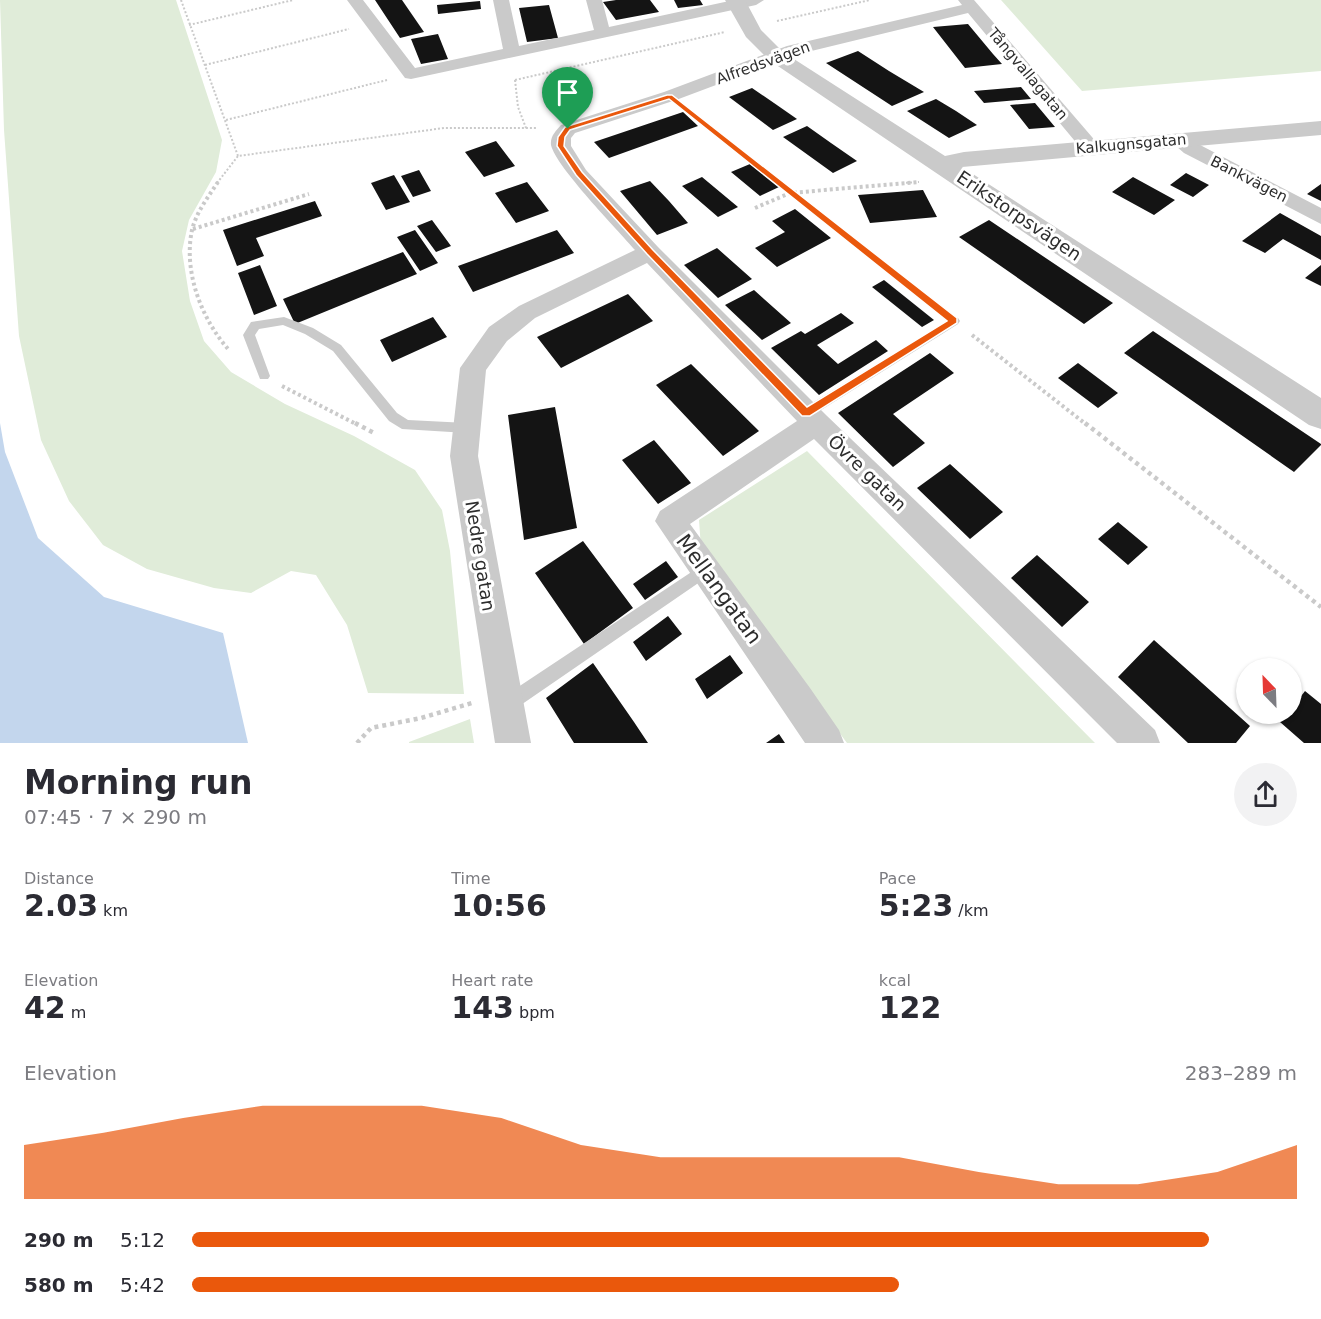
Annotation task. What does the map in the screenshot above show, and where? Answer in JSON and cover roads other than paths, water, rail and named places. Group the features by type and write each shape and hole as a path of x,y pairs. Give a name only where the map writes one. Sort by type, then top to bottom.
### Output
{"street":[{"path":"355,0 411,74 743,1"},
{"path":"501,0 512,53"},
{"path":"594,0 603,33"},
{"name":"Erikstorpsvägen","path":"743,1 753,33 776,56 1321,415"},
{"name":"Alfredsvägen","path":"565,133 802,47 969,3"},
{"name":"Tångvallagatan","path":"969,3 1090,148"},
{"name":"Kalkugnsgatan","path":"951,171 964,159 1321,128"},
{"name":"Övre gatan","path":"565,133 561,146 579,174 650,252 811,418 1142,743"},
{"name":"Bankvägen","path":"1179,140 1191,149 1321,217"},
{"name":"Nedre gatan","path":"513,743 464,456 473,368 498,334 527,312 650,252"},
{"name":"Mellangatan","path":"811,418 670,521 826,743"}],"lane":[{"path":"264,376 249,335 255,325 284,321 309,331 337,348 393,417 406,425 467,428"},
{"path":"811,418 954,321"},
{"path":"505,699 705,570"}],"water":[{"path":"0,423 5,452 38,538 104,597 223,633 248,743 0,743"}]}
